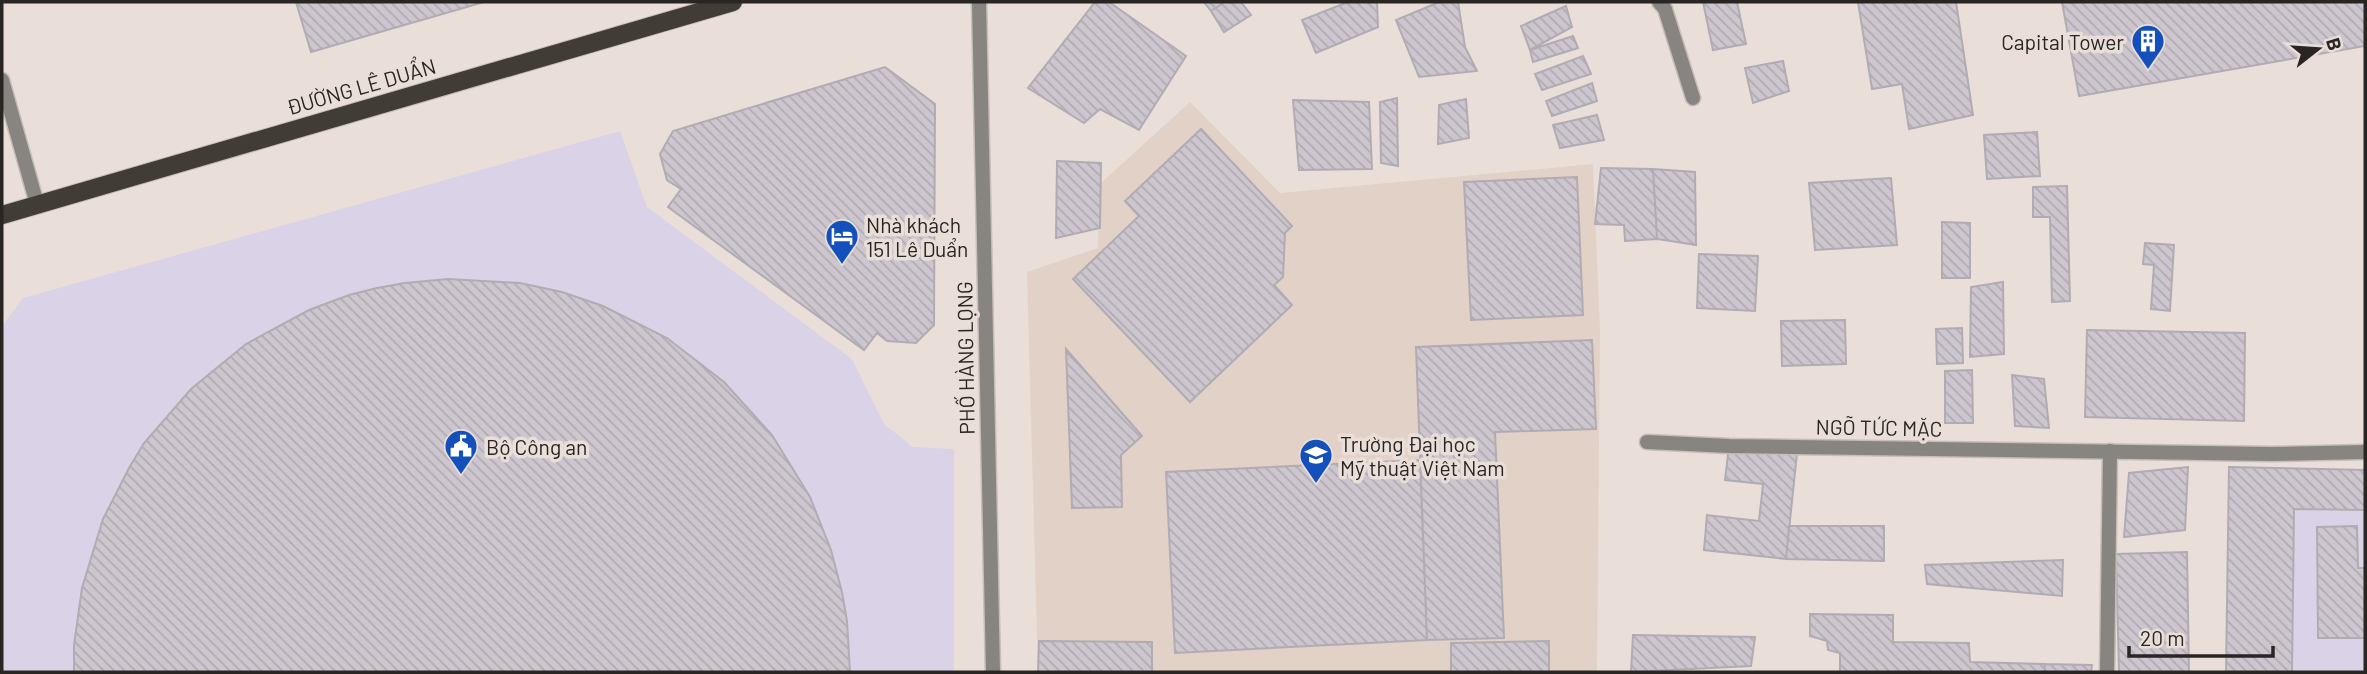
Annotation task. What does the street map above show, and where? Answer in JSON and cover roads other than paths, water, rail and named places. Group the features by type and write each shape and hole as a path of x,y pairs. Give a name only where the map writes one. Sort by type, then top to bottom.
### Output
{"main road":[{"name":"ĐƯỜNG LÊ DUẨN","path":"2,215 733,2"}],"street":[{"name":"PHỐ HÀNG LỌNG","path":"979,2 993,672"},
{"path":"1659,2 1665,9 1693,98"},
{"path":"2,80 37,204"},
{"name":"NGÕ TỨC MẶC","path":"1647,442 1729,446 2272,454 2365,452"},
{"path":"2107,672 2110,451"}],"place":[{"name":"Capital Tower","path":"2148,71"},
{"name":"Nhà khách 151 Lê Duẩn","path":"842,266"},
{"name":"Bộ Công an","path":"461,476"},
{"name":"Trường Đại học Mỹ thuật Việt Nam","path":"1316,485"}]}
